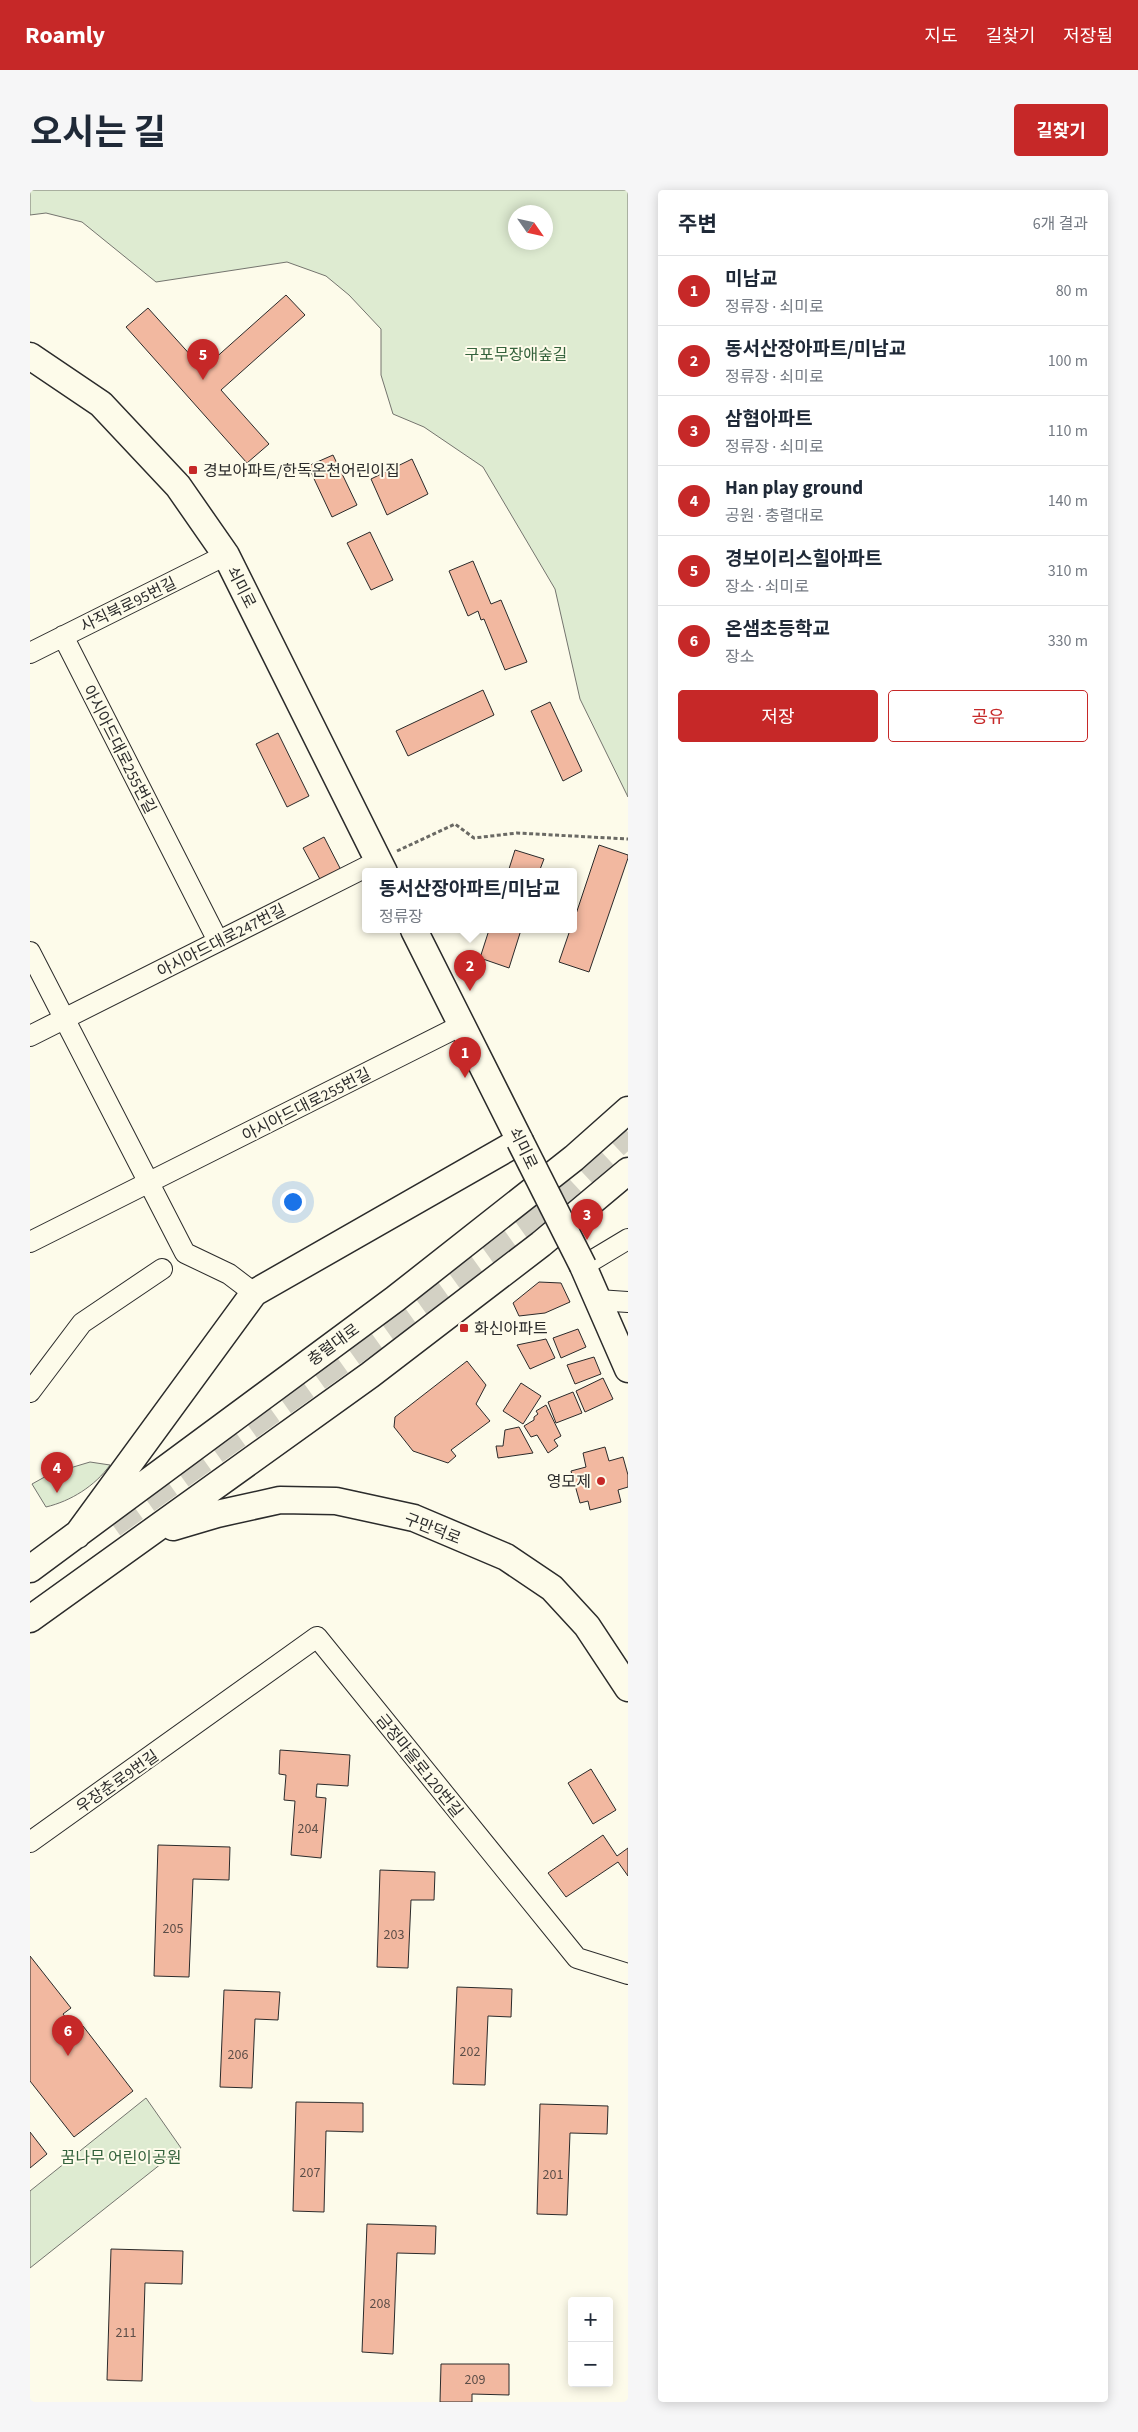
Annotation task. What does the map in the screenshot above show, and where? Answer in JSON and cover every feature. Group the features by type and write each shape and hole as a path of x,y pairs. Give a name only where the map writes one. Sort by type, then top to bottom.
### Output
{"main road":[{"name":"쇠미로","path":"30,356 101,404 178,486 226,555 381,866"},
{"name":"쇠미로","path":"416,933 464,1024 583,1266 628,1369"},
{"name":"충렬대로","path":"30,1569 394,1299 574,1158 628,1110"},
{"path":"77,1535 254,1293 520,1140"},
{"path":"30,1620 370,1375 541,1244 628,1171"},
{"name":"구만덕로","path":"151,1534 217,1514 280,1500 336,1501 414,1518 506,1558 552,1588 587,1626 628,1688"}],"street":[{"name":"사직북로95번길","path":"30,653 226,555"},
{"name":"아시아드대로255번길","path":"63,636 218,941"},
{"name":"아시아드대로247번길","path":"30,1036 218,941 362,875"},
{"path":"30,952 185,1253 229,1274 254,1293"},
{"name":"아시아드대로255번길","path":"30,1242 464,1024"},
{"path":"583,1266 628,1239"},
{"path":"30,1392 82,1323 162,1269"},
{"path":"598,1300 628,1302"},
{"name":"금정마을로120번길","path":"204,1719 317,1638 577,1958 628,1974"},
{"name":"우장춘로9번길","path":"30,1842 204,1719"}],"path":[{"path":"381,866 455,824 474,838 517,833 628,839"}],"green space":[{"name":"구포무장애숲길","path":"30,190 628,190 628,797 580,699 555,589 483,467 424,427 393,414 381,375 381,329 349,295 326,276 287,262 156,282 82,222 46,213 30,215"},
{"path":"90,1462 110,1465 97,1480 82,1492 46,1507 32,1484 50,1474"},
{"name":"꿈나무 어린이공원","path":"146,2098 181,2148 30,2268 30,2191"}],"building":[{"path":"286,295 305,315 221,390 269,444 247,463 126,327 148,308 203,369"},
{"path":"333,455 357,505 332,517 308,466"},
{"path":"412,459 428,494 387,515 371,479"},
{"path":"370,532 393,580 371,590 347,543"},
{"path":"473,561 491,604 501,600 527,662 505,670 484,619 481,620 478,611 468,616 449,571"},
{"path":"483,690 494,715 408,756 396,731"},
{"path":"550,702 582,771 563,781 531,711"},
{"path":"278,733 309,796 287,807 256,744"},
{"path":"324,837 341,870 321,881 303,848"},
{"path":"599,845 628,855 589,972 559,962 569,933 577,933 577,911"},
{"path":"515,850 544,859 541,868 509,868"},
{"path":"488,933 520,933 509,968 480,958"},
{"path":"539,1282 561,1283 570,1302 545,1313 519,1316 513,1303"},
{"path":"578,1329 586,1347 561,1358 553,1338"},
{"path":"546,1339 555,1358 530,1369 517,1345"},
{"path":"594,1357 601,1374 575,1384 567,1365"},
{"path":"467,1361 486,1385 476,1404 490,1421 451,1450 456,1456 448,1463 413,1451 394,1427 395,1417"},
{"path":"603,1378 613,1399 585,1412 576,1391"},
{"path":"521,1383 541,1396 523,1424 503,1411"},
{"path":"573,1392 582,1413 556,1423 548,1402"},
{"path":"546,1405 561,1436 554,1440 558,1446 548,1453 537,1435 531,1437 524,1426 534,1420 534,1417 538,1414 536,1411"},
{"path":"519,1427 533,1453 498,1458 496,1446 503,1446 505,1430"},
{"name":"영모제","path":"605,1447 609,1461 623,1457 628,1475 628,1487 618,1490 621,1502 590,1510 588,1501 580,1503 571,1471 586,1467 583,1453"},
{"path":"280,1750 350,1755 348,1786 317,1784 316,1797 326,1798 321,1858 291,1855 295,1801 284,1800 286,1775 279,1774"},
{"path":"591,1769 616,1810 593,1824 568,1783"},
{"path":"603,1835 617,1856 628,1848 628,1876 618,1862 566,1897 548,1873"},
{"path":"158,1845 230,1847 229,1880 193,1879 189,1977 154,1976"},
{"path":"380,1870 435,1872 434,1900 411,1900 408,1968 377,1967"},
{"path":"30,1956 71,2008 63,2014 76,2031 83,2026 133,2091 74,2137 30,2081"},
{"path":"457,1987 512,1989 511,2017 488,2016 485,2085 453,2084"},
{"path":"224,1990 280,1992 278,2020 255,2019 252,2088 220,2087"},
{"path":"296,2102 363,2103 363,2132 326,2131 324,2212 293,2211"},
{"path":"540,2104 608,2106 607,2134 570,2133 567,2215 537,2214"},
{"path":"30,2132 47,2154 30,2168"},
{"path":"367,2224 436,2226 435,2254 397,2253 393,2354 362,2352"},
{"path":"111,2249 183,2251 182,2284 145,2283 142,2381 107,2380"},
{"path":"441,2364 509,2364 509,2395 472,2394 472,2402 440,2402"}],"tunnel":[{"path":"112,1524 523,1230 628,1132"}],"place":[{"name":"경보이리스힐아파트","path":"203,380"},
{"name":"경보아파트/한독온천어린이집","path":"193,470"},
{"name":"동서산장아파트/미남교","path":"470,991"},
{"name":"미남교","path":"465,1078"},
{"name":"삼협아파트","path":"587,1240"},
{"name":"화신아파트","path":"464,1328"},
{"name":"영모제","path":"601,1481"},
{"name":"Han play ground","path":"57,1493"},
{"name":"온샘초등학교","path":"68,2056"}]}
